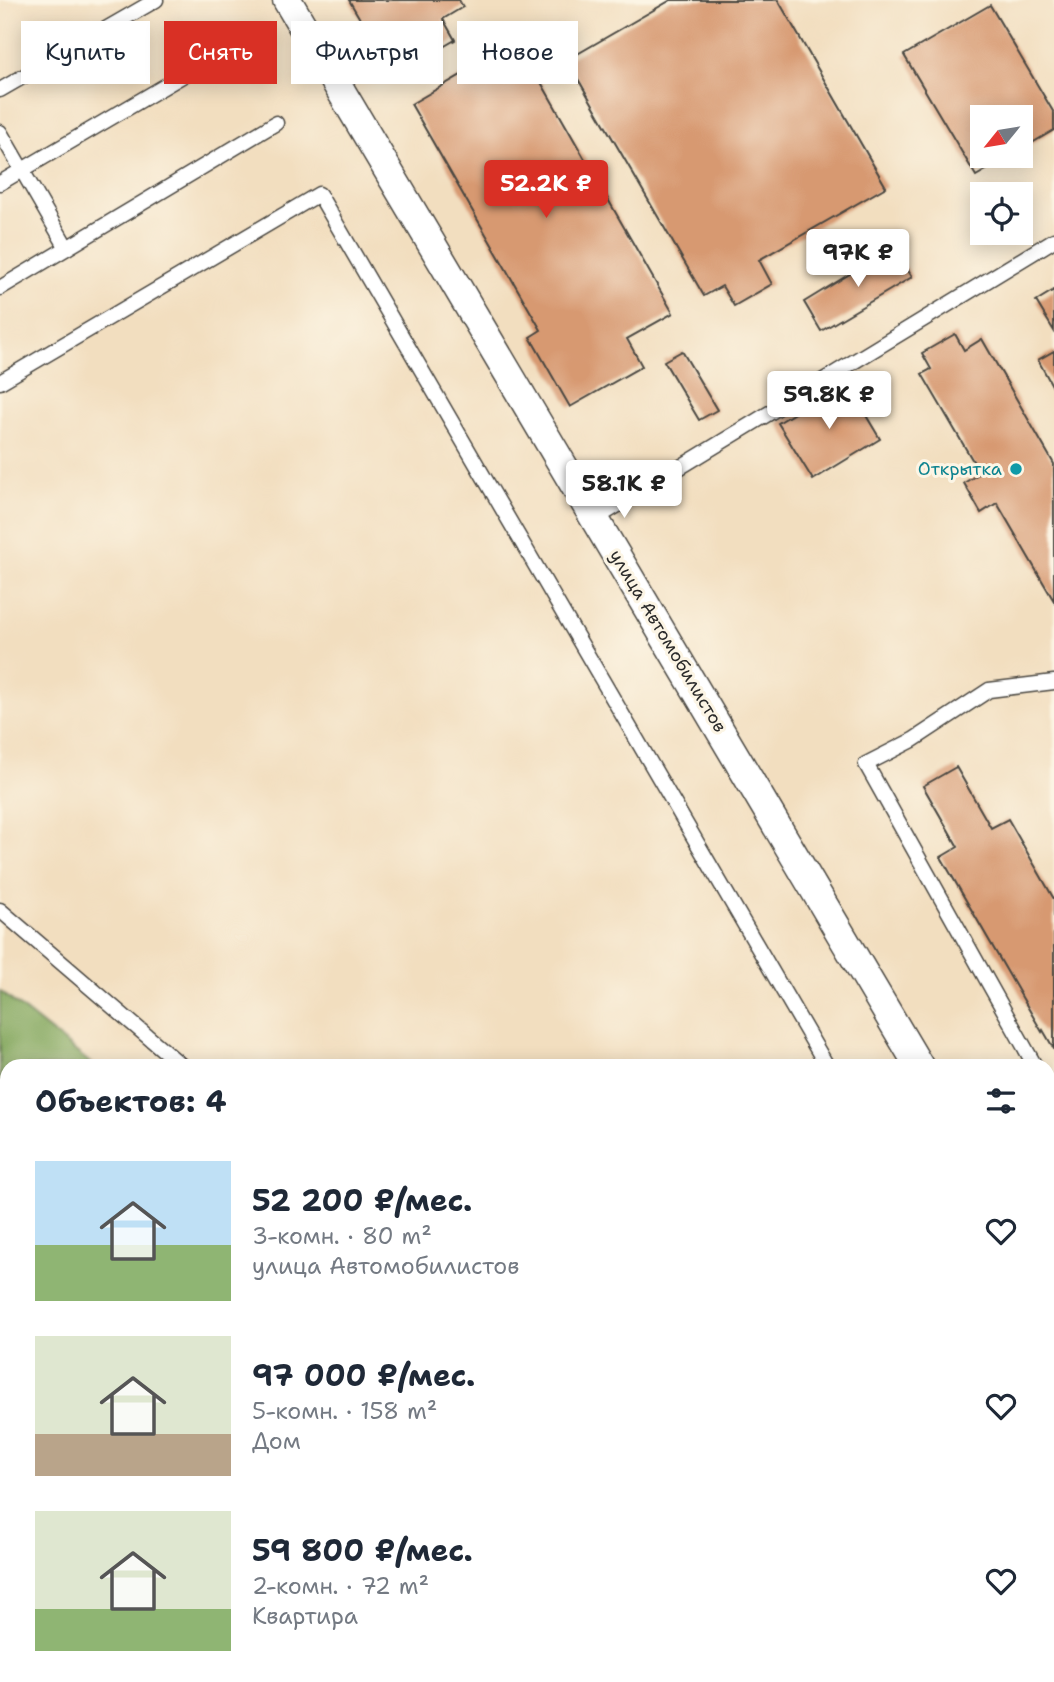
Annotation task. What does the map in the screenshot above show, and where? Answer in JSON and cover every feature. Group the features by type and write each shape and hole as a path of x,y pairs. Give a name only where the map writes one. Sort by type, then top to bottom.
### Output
{"street":[{"name":"улица Автомобилистов","path":"287,0 915,1059"}],"lane":[{"path":"0,90 156,0"},
{"path":"0,183 168,84"},
{"path":"0,288 276,123"},
{"path":"0,132 67,248"},
{"path":"0,382 319,194 823,1059"},
{"path":"595,519 1054,240"},
{"path":"1031,1059 866,764 913,740 989,690 1054,682"},
{"path":"0,911 174,1059"}],"green space":[{"path":"0,991 85,1059 0,1059"}],"building":[{"path":"349,0 459,0 463,7 443,19 455,40 443,47 443,21 361,21"},
{"path":"671,0 778,0 886,187 759,260 772,284 734,306 722,286 704,296 578,79 578,54"},
{"path":"990,5 1054,113 1054,130 1033,142 1033,105 970,105 970,166 904,55"},
{"path":"457,77 457,84 542,84 673,313 627,339 642,366 570,407 530,337 541,330 411,104"},
{"path":"971,168 990,168 976,176"},
{"path":"894,247 912,277 821,331 804,302"},
{"path":"1054,290 1054,331 1036,301"},
{"name":"Открытка","path":"955,334 964,350 982,339 1054,464 1054,601 997,503 981,513 964,483 980,473 922,374 931,369 922,353"},
{"path":"682,351 717,410 699,420 664,361"},
{"path":"1054,351 1054,389 1038,360"},
{"path":"846,382 880,439 813,480 778,423"},
{"path":"956,767 991,828 1008,819 1054,899 1054,1049 941,857 958,847 923,786"}],"place":[{"name":"Открытка","path":"1016,469"}]}
